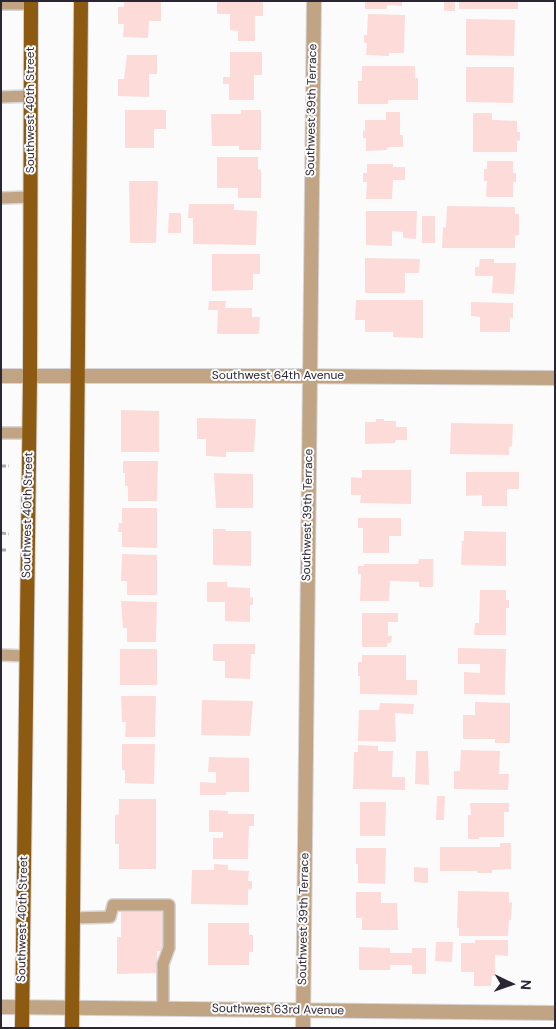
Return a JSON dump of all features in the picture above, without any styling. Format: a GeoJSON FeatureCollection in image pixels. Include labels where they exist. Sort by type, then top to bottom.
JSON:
{"type":"FeatureCollection","features":[{"type":"Feature","properties":{"kind":"main road"},"geometry":{"type":"LineString","coordinates":[[72,1028],[79,376],[80,1]]}},
{"type":"Feature","properties":{"kind":"main road","name":"Southwest 40th Street"},"geometry":{"type":"LineString","coordinates":[[22,1028],[30,376],[31,3]]}},
{"type":"Feature","properties":{"kind":"street","name":"Southwest 39th Terrace"},"geometry":{"type":"LineString","coordinates":[[303,1028],[314,1]]}},
{"type":"Feature","properties":{"kind":"street","name":"Southwest 64th Avenue"},"geometry":{"type":"LineString","coordinates":[[1,376],[555,378]]}},
{"type":"Feature","properties":{"kind":"street","name":"Southwest 63rd Avenue"},"geometry":{"type":"LineString","coordinates":[[1,1007],[555,1013]]}},
{"type":"Feature","properties":{"kind":"lane"},"geometry":{"type":"LineString","coordinates":[[1,4],[31,3]]}},
{"type":"Feature","properties":{"kind":"lane"},"geometry":{"type":"LineString","coordinates":[[1,96],[31,96]]}},
{"type":"Feature","properties":{"kind":"lane"},"geometry":{"type":"LineString","coordinates":[[1,198],[30,198]]}},
{"type":"Feature","properties":{"kind":"lane"},"geometry":{"type":"LineString","coordinates":[[1,433],[29,433]]}},
{"type":"Feature","properties":{"kind":"lane"},"geometry":{"type":"LineString","coordinates":[[1,655],[26,656]]}},
{"type":"Feature","properties":{"kind":"lane"},"geometry":{"type":"LineString","coordinates":[[73,918],[110,917],[113,905],[169,906],[169,948],[163,964],[163,1009]]}},
{"type":"Feature","properties":{"kind":"path"},"geometry":{"type":"LineString","coordinates":[[1,466],[10,466]]}},
{"type":"Feature","properties":{"kind":"path"},"geometry":{"type":"LineString","coordinates":[[1,533],[9,534]]}},
{"type":"Feature","properties":{"kind":"path"},"geometry":{"type":"LineString","coordinates":[[1,550],[8,550]]}},
{"type":"Feature","properties":{"kind":"building"},"geometry":{"type":"Polygon","coordinates":[[[124,1],[161,1],[161,21],[149,21],[148,38],[123,37],[124,24],[118,24],[118,7],[124,7],[124,1]]]}},
{"type":"Feature","properties":{"kind":"building"},"geometry":{"type":"Polygon","coordinates":[[[217,1],[263,1],[263,16],[255,16],[255,41],[238,41],[238,31],[230,30],[230,14],[217,14],[217,1]]]}},
{"type":"Feature","properties":{"kind":"building"},"geometry":{"type":"Polygon","coordinates":[[[365,1],[402,1],[402,6],[387,5],[387,9],[365,9],[365,1]]]}},
{"type":"Feature","properties":{"kind":"building"},"geometry":{"type":"Polygon","coordinates":[[[444,1],[455,1],[455,11],[444,11],[444,1]]]}},
{"type":"Feature","properties":{"kind":"building"},"geometry":{"type":"Polygon","coordinates":[[[459,1],[518,1],[518,9],[459,9],[459,1]]]}},
{"type":"Feature","properties":{"kind":"building"},"geometry":{"type":"Polygon","coordinates":[[[368,14],[405,15],[404,53],[389,53],[389,56],[366,55],[367,43],[364,43],[364,35],[367,35],[368,14]]]}},
{"type":"Feature","properties":{"kind":"building"},"geometry":{"type":"Polygon","coordinates":[[[466,19],[515,20],[514,56],[466,55],[466,19]]]}},
{"type":"Feature","properties":{"kind":"building"},"geometry":{"type":"Polygon","coordinates":[[[230,52],[262,52],[262,75],[254,75],[254,100],[229,100],[229,84],[223,84],[223,77],[230,77],[230,52]]]}},
{"type":"Feature","properties":{"kind":"building"},"geometry":{"type":"Polygon","coordinates":[[[127,55],[157,55],[157,74],[149,74],[149,97],[118,96],[118,79],[124,79],[127,55]]]}},
{"type":"Feature","properties":{"kind":"building"},"geometry":{"type":"Polygon","coordinates":[[[362,66],[415,66],[415,78],[418,78],[418,100],[388,100],[388,104],[358,104],[358,81],[362,81],[362,66]]]}},
{"type":"Feature","properties":{"kind":"building"},"geometry":{"type":"Polygon","coordinates":[[[466,67],[514,67],[513,103],[466,102],[466,67]]]}},
{"type":"Feature","properties":{"kind":"building"},"geometry":{"type":"Polygon","coordinates":[[[125,110],[166,110],[166,129],[154,129],[154,148],[125,148],[125,110]]]}},
{"type":"Feature","properties":{"kind":"building"},"geometry":{"type":"Polygon","coordinates":[[[241,110],[261,110],[261,150],[239,150],[239,146],[212,146],[211,114],[241,114],[241,110]]]}},
{"type":"Feature","properties":{"kind":"building"},"geometry":{"type":"Polygon","coordinates":[[[386,112],[400,112],[400,135],[403,135],[403,147],[388,147],[387,150],[366,151],[366,138],[363,138],[365,120],[386,120],[386,112]]]}},
{"type":"Feature","properties":{"kind":"building"},"geometry":{"type":"Polygon","coordinates":[[[473,113],[492,113],[492,120],[517,121],[517,132],[520,132],[520,141],[517,140],[517,152],[473,152],[473,113]]]}},
{"type":"Feature","properties":{"kind":"building"},"geometry":{"type":"Polygon","coordinates":[[[217,157],[258,157],[258,169],[261,170],[261,198],[238,198],[238,188],[217,188],[217,157]]]}},
{"type":"Feature","properties":{"kind":"building"},"geometry":{"type":"Polygon","coordinates":[[[487,161],[513,161],[513,173],[516,173],[516,182],[513,182],[513,197],[486,197],[487,181],[484,181],[484,169],[487,169],[487,161]]]}},
{"type":"Feature","properties":{"kind":"building"},"geometry":{"type":"Polygon","coordinates":[[[367,164],[393,164],[393,167],[405,167],[405,180],[393,180],[392,199],[366,199],[367,182],[363,182],[363,173],[367,173],[367,164]]]}},
{"type":"Feature","properties":{"kind":"building"},"geometry":{"type":"Polygon","coordinates":[[[129,181],[158,181],[156,243],[130,243],[129,181]]]}},
{"type":"Feature","properties":{"kind":"building"},"geometry":{"type":"Polygon","coordinates":[[[189,204],[234,204],[234,210],[257,211],[256,245],[193,244],[193,218],[188,218],[189,204]]]}},
{"type":"Feature","properties":{"kind":"building"},"geometry":{"type":"Polygon","coordinates":[[[447,206],[515,207],[515,214],[519,214],[519,235],[515,236],[515,248],[442,248],[443,227],[446,228],[447,206]]]}},
{"type":"Feature","properties":{"kind":"building"},"geometry":{"type":"Polygon","coordinates":[[[366,211],[417,211],[416,239],[403,238],[403,232],[392,231],[392,246],[366,245],[366,211]]]}},
{"type":"Feature","properties":{"kind":"building"},"geometry":{"type":"Polygon","coordinates":[[[169,213],[181,213],[181,233],[168,233],[169,213]]]}},
{"type":"Feature","properties":{"kind":"building"},"geometry":{"type":"Polygon","coordinates":[[[422,216],[435,216],[435,243],[422,243],[422,216]]]}},
{"type":"Feature","properties":{"kind":"building"},"geometry":{"type":"Polygon","coordinates":[[[212,254],[260,254],[260,274],[253,274],[253,290],[212,291],[212,254]]]}},
{"type":"Feature","properties":{"kind":"building"},"geometry":{"type":"Polygon","coordinates":[[[365,258],[420,259],[419,273],[405,273],[405,293],[365,293],[365,258]]]}},
{"type":"Feature","properties":{"kind":"building"},"geometry":{"type":"Polygon","coordinates":[[[480,259],[494,259],[494,263],[516,263],[514,294],[492,293],[493,276],[475,276],[475,267],[479,267],[480,259]]]}},
{"type":"Feature","properties":{"kind":"building"},"geometry":{"type":"Polygon","coordinates":[[[356,300],[423,300],[423,338],[393,337],[393,332],[365,332],[365,320],[355,320],[356,300]]]}},
{"type":"Feature","properties":{"kind":"building"},"geometry":{"type":"Polygon","coordinates":[[[209,301],[226,301],[225,308],[252,308],[252,317],[260,317],[259,334],[217,334],[218,310],[208,310],[209,301]]]}},
{"type":"Feature","properties":{"kind":"building"},"geometry":{"type":"Polygon","coordinates":[[[471,302],[513,303],[513,318],[510,318],[510,332],[480,332],[480,317],[471,316],[471,302]]]}},
{"type":"Feature","properties":{"kind":"building"},"geometry":{"type":"Polygon","coordinates":[[[121,410],[159,411],[159,452],[121,452],[121,410]]]}},
{"type":"Feature","properties":{"kind":"building"},"geometry":{"type":"Polygon","coordinates":[[[197,418],[256,419],[254,452],[226,452],[226,457],[206,456],[206,439],[197,439],[197,418]]]}},
{"type":"Feature","properties":{"kind":"building"},"geometry":{"type":"Polygon","coordinates":[[[376,419],[396,421],[396,427],[407,427],[407,440],[396,440],[395,443],[365,444],[365,422],[376,422],[376,419]]]}},
{"type":"Feature","properties":{"kind":"building"},"geometry":{"type":"Polygon","coordinates":[[[451,423],[513,424],[512,446],[509,447],[509,455],[450,454],[451,423]]]}},
{"type":"Feature","properties":{"kind":"building"},"geometry":{"type":"Polygon","coordinates":[[[123,461],[158,461],[157,501],[128,501],[128,486],[125,486],[123,461]]]}},
{"type":"Feature","properties":{"kind":"building"},"geometry":{"type":"Polygon","coordinates":[[[362,470],[411,470],[411,504],[360,503],[361,495],[351,495],[351,477],[362,478],[362,470]]]}},
{"type":"Feature","properties":{"kind":"building"},"geometry":{"type":"Polygon","coordinates":[[[466,472],[519,472],[519,489],[507,489],[507,506],[482,506],[482,495],[466,496],[466,472]]]}},
{"type":"Feature","properties":{"kind":"building"},"geometry":{"type":"Polygon","coordinates":[[[214,473],[253,474],[253,508],[216,508],[214,473]]]}},
{"type":"Feature","properties":{"kind":"building"},"geometry":{"type":"Polygon","coordinates":[[[122,508],[157,508],[157,548],[122,547],[122,532],[118,532],[119,523],[122,523],[122,508]]]}},
{"type":"Feature","properties":{"kind":"building"},"geometry":{"type":"Polygon","coordinates":[[[358,518],[401,518],[401,536],[389,536],[389,553],[363,553],[363,528],[358,528],[358,518]]]}},
{"type":"Feature","properties":{"kind":"building"},"geometry":{"type":"Polygon","coordinates":[[[213,529],[251,531],[251,566],[213,565],[213,529]]]}},
{"type":"Feature","properties":{"kind":"building"},"geometry":{"type":"Polygon","coordinates":[[[464,531],[506,532],[506,566],[461,565],[464,531]]]}},
{"type":"Feature","properties":{"kind":"building"},"geometry":{"type":"Polygon","coordinates":[[[122,554],[157,555],[157,595],[127,595],[127,581],[121,581],[122,554]]]}},
{"type":"Feature","properties":{"kind":"building"},"geometry":{"type":"Polygon","coordinates":[[[419,559],[433,559],[433,587],[419,587],[419,582],[390,581],[389,601],[360,601],[361,574],[358,574],[358,566],[364,566],[364,564],[418,564],[419,559]]]}},
{"type":"Feature","properties":{"kind":"building"},"geometry":{"type":"Polygon","coordinates":[[[207,582],[227,582],[227,587],[250,588],[250,598],[253,597],[253,605],[250,605],[250,622],[225,621],[225,602],[207,602],[207,582]]]}},
{"type":"Feature","properties":{"kind":"building"},"geometry":{"type":"Polygon","coordinates":[[[480,590],[506,590],[506,600],[509,600],[509,608],[506,608],[506,635],[474,635],[475,623],[479,623],[480,590]]]}},
{"type":"Feature","properties":{"kind":"building"},"geometry":{"type":"Polygon","coordinates":[[[121,601],[157,602],[156,642],[127,642],[127,628],[123,628],[121,601]]]}},
{"type":"Feature","properties":{"kind":"building"},"geometry":{"type":"Polygon","coordinates":[[[362,613],[398,613],[398,622],[388,622],[388,636],[392,636],[391,643],[387,643],[387,647],[362,647],[362,613]]]}},
{"type":"Feature","properties":{"kind":"building"},"geometry":{"type":"Polygon","coordinates":[[[213,644],[255,644],[255,654],[251,654],[250,679],[225,678],[225,661],[213,661],[213,644]]]}},
{"type":"Feature","properties":{"kind":"building"},"geometry":{"type":"Polygon","coordinates":[[[458,648],[506,649],[505,695],[464,694],[464,672],[480,673],[480,664],[458,664],[458,648]]]}},
{"type":"Feature","properties":{"kind":"building"},"geometry":{"type":"Polygon","coordinates":[[[120,649],[157,649],[157,685],[120,685],[120,649]]]}},
{"type":"Feature","properties":{"kind":"building"},"geometry":{"type":"Polygon","coordinates":[[[362,655],[406,655],[406,680],[417,680],[417,695],[360,694],[358,662],[362,662],[362,655]]]}},
{"type":"Feature","properties":{"kind":"building"},"geometry":{"type":"Polygon","coordinates":[[[121,696],[156,696],[155,737],[125,737],[126,722],[122,722],[121,696]]]}},
{"type":"Feature","properties":{"kind":"building"},"geometry":{"type":"Polygon","coordinates":[[[202,700],[253,701],[250,736],[201,735],[202,700]]]}},
{"type":"Feature","properties":{"kind":"building"},"geometry":{"type":"Polygon","coordinates":[[[475,702],[510,703],[510,743],[495,743],[495,739],[463,739],[463,715],[475,715],[475,702]]]}},
{"type":"Feature","properties":{"kind":"building"},"geometry":{"type":"Polygon","coordinates":[[[380,703],[414,704],[413,714],[395,713],[396,742],[358,741],[359,710],[379,710],[380,703]]]}},
{"type":"Feature","properties":{"kind":"building"},"geometry":{"type":"Polygon","coordinates":[[[122,744],[155,744],[154,784],[125,783],[125,770],[122,770],[122,744]]]}},
{"type":"Feature","properties":{"kind":"building"},"geometry":{"type":"Polygon","coordinates":[[[358,745],[378,746],[378,751],[393,751],[392,777],[405,777],[405,790],[353,789],[354,752],[358,752],[358,745]]]}},
{"type":"Feature","properties":{"kind":"building"},"geometry":{"type":"Polygon","coordinates":[[[461,750],[500,751],[499,774],[509,774],[508,790],[454,789],[454,771],[460,771],[461,750]]]}},
{"type":"Feature","properties":{"kind":"building"},"geometry":{"type":"Polygon","coordinates":[[[416,751],[428,751],[429,785],[415,784],[416,751]]]}},
{"type":"Feature","properties":{"kind":"building"},"geometry":{"type":"Polygon","coordinates":[[[209,757],[249,758],[249,792],[226,792],[226,795],[200,795],[200,782],[216,783],[216,772],[208,772],[209,757]]]}},
{"type":"Feature","properties":{"kind":"building"},"geometry":{"type":"Polygon","coordinates":[[[437,796],[445,796],[444,820],[436,820],[437,796]]]}},
{"type":"Feature","properties":{"kind":"building"},"geometry":{"type":"Polygon","coordinates":[[[119,799],[156,799],[156,869],[119,869],[119,844],[115,844],[115,815],[119,814],[119,799]]]}},
{"type":"Feature","properties":{"kind":"building"},"geometry":{"type":"Polygon","coordinates":[[[360,802],[386,802],[385,836],[360,836],[360,802]]]}},
{"type":"Feature","properties":{"kind":"building"},"geometry":{"type":"Polygon","coordinates":[[[470,803],[509,803],[509,812],[504,812],[504,837],[468,839],[468,815],[471,815],[470,803]]]}},
{"type":"Feature","properties":{"kind":"building"},"geometry":{"type":"Polygon","coordinates":[[[209,810],[228,811],[228,814],[254,814],[254,826],[249,826],[248,859],[213,859],[213,838],[223,838],[223,832],[209,832],[209,810]]]}},
{"type":"Feature","properties":{"kind":"building"},"geometry":{"type":"Polygon","coordinates":[[[500,843],[511,843],[511,869],[492,870],[492,873],[440,871],[440,847],[500,847],[500,843]]]}},
{"type":"Feature","properties":{"kind":"building"},"geometry":{"type":"Polygon","coordinates":[[[356,848],[386,848],[385,884],[358,883],[356,848]]]}},
{"type":"Feature","properties":{"kind":"building"},"geometry":{"type":"Polygon","coordinates":[[[214,864],[228,865],[228,870],[249,871],[248,881],[252,881],[252,889],[248,889],[248,905],[191,904],[192,870],[214,870],[214,864]]]}},
{"type":"Feature","properties":{"kind":"building"},"geometry":{"type":"Polygon","coordinates":[[[414,867],[428,868],[428,883],[414,882],[414,867]]]}},
{"type":"Feature","properties":{"kind":"building"},"geometry":{"type":"Polygon","coordinates":[[[458,891],[509,892],[509,903],[512,902],[508,936],[459,936],[459,928],[457,928],[458,891]]]}},
{"type":"Feature","properties":{"kind":"building"},"geometry":{"type":"Polygon","coordinates":[[[356,892],[381,892],[381,903],[397,903],[398,930],[362,930],[362,918],[356,918],[356,892]]]}},
{"type":"Feature","properties":{"kind":"building"},"geometry":{"type":"Polygon","coordinates":[[[121,908],[163,908],[163,951],[157,951],[157,973],[117,974],[117,937],[121,937],[121,908]]]}},
{"type":"Feature","properties":{"kind":"building"},"geometry":{"type":"Polygon","coordinates":[[[208,923],[249,923],[249,935],[253,935],[253,952],[249,952],[249,965],[208,965],[208,923]]]}},
{"type":"Feature","properties":{"kind":"building"},"geometry":{"type":"Polygon","coordinates":[[[475,940],[508,940],[508,956],[495,955],[495,976],[492,976],[491,986],[474,986],[474,972],[461,972],[461,943],[475,943],[475,940]]]}},
{"type":"Feature","properties":{"kind":"building"},"geometry":{"type":"Polygon","coordinates":[[[436,942],[453,942],[452,962],[435,961],[436,942]]]}},
{"type":"Feature","properties":{"kind":"building"},"geometry":{"type":"Polygon","coordinates":[[[359,947],[390,948],[390,953],[412,953],[412,948],[426,948],[426,974],[412,974],[412,965],[390,965],[390,970],[359,970],[359,947]]]}}]}
